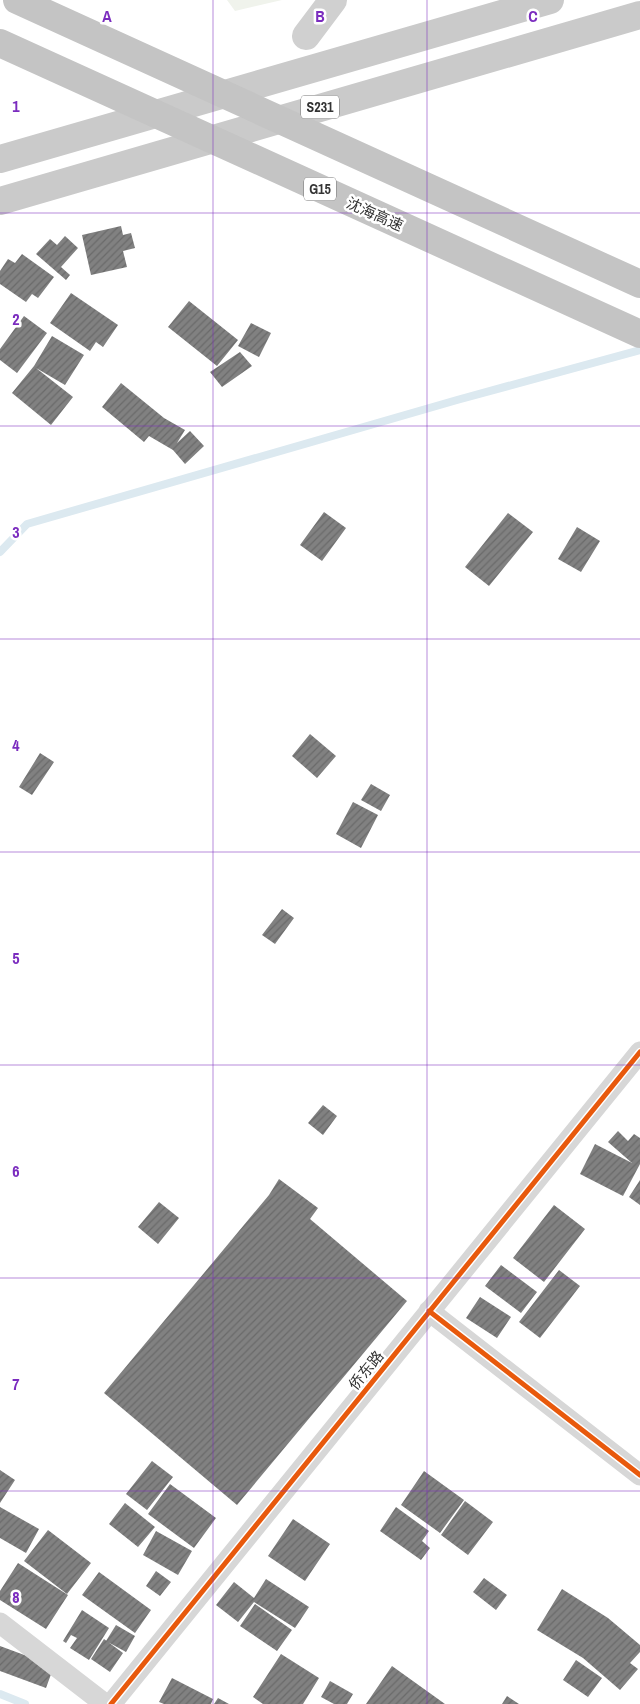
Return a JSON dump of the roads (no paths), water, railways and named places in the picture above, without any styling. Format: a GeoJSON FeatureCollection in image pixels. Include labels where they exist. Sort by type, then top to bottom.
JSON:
{"type":"FeatureCollection","features":[{"type":"Feature","properties":{"kind":"highway"},"geometry":{"type":"LineString","coordinates":[[17,0],[640,284]]}},
{"type":"Feature","properties":{"kind":"highway","name":"沈海高速"},"geometry":{"type":"LineString","coordinates":[[0,43],[640,334]]}},
{"type":"Feature","properties":{"kind":"main road"},"geometry":{"type":"LineString","coordinates":[[0,159],[550,0]]}},
{"type":"Feature","properties":{"kind":"main road","name":"S231"},"geometry":{"type":"LineString","coordinates":[[0,201],[640,15]]}},
{"type":"Feature","properties":{"kind":"street"},"geometry":{"type":"LineString","coordinates":[[306,36],[333,0]]}},
{"type":"Feature","properties":{"kind":"street","name":"侨东路"},"geometry":{"type":"LineString","coordinates":[[110,1704],[640,1052]]}},
{"type":"Feature","properties":{"kind":"street"},"geometry":{"type":"LineString","coordinates":[[430,1311],[640,1475]]}},
{"type":"Feature","properties":{"kind":"street"},"geometry":{"type":"LineString","coordinates":[[0,1623],[105,1704]]}},
{"type":"Feature","properties":{"kind":"waterway"},"geometry":{"type":"LineString","coordinates":[[0,552],[27,524],[457,400],[640,350]]}},
{"type":"Feature","properties":{"kind":"waterway"},"geometry":{"type":"LineString","coordinates":[[0,1694],[25,1704]]}}]}
